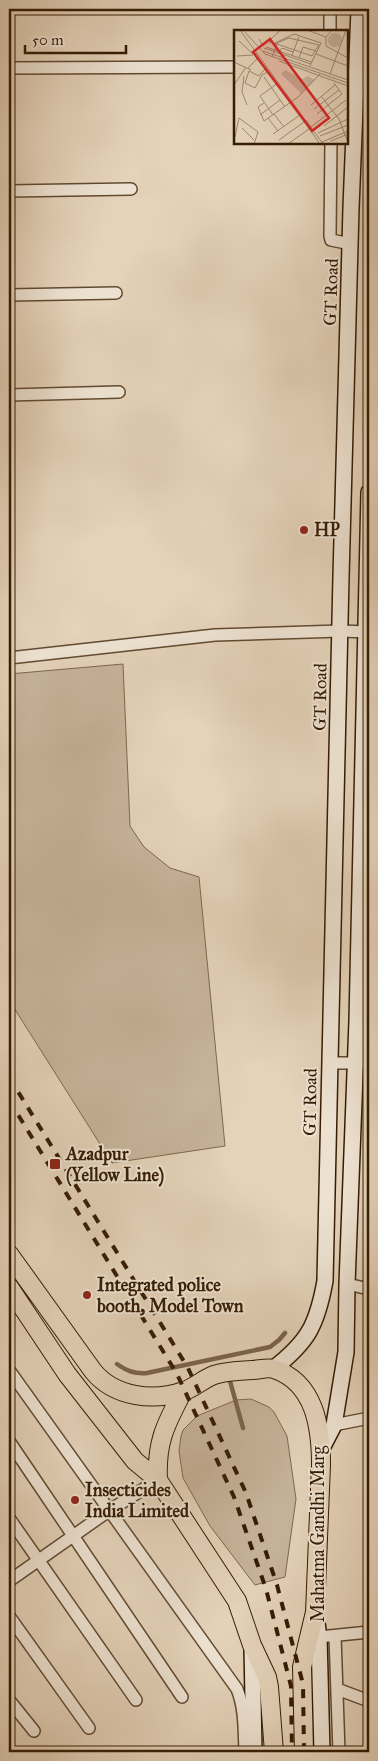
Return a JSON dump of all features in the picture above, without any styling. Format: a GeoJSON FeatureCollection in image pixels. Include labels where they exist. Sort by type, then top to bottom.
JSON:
{"type":"FeatureCollection","features":[{"type":"Feature","properties":{"kind":"main road","name":"GT Road"},"geometry":{"type":"LineString","coordinates":[[273,1369],[288,1357],[305,1339],[317,1318],[324,1281],[351,244],[352,66],[359,9]]}},
{"type":"Feature","properties":{"kind":"main road"},"geometry":{"type":"LineString","coordinates":[[321,1450],[334,1425],[346,1352],[347,1284],[362,1063],[369,492]]}},
{"type":"Feature","properties":{"kind":"main road"},"geometry":{"type":"LineString","coordinates":[[9,1254],[100,1380],[110,1387],[133,1395],[160,1396],[184,1392],[214,1376],[238,1371],[273,1369]]}},
{"type":"Feature","properties":{"kind":"main road"},"geometry":{"type":"LineString","coordinates":[[9,1287],[67,1374],[135,1461],[158,1480],[237,1601],[252,1645],[270,1688],[274,1752]]}},
{"type":"Feature","properties":{"kind":"main road","name":"Mahatma Gandhi Marg"},"geometry":{"type":"LineString","coordinates":[[273,1369],[295,1380],[305,1390],[311,1400],[321,1450],[315,1612],[319,1637],[322,1752]]}},
{"type":"Feature","properties":{"kind":"main road"},"geometry":{"type":"LineString","coordinates":[[158,1480],[159,1443],[168,1420],[184,1392]]}},
{"type":"Feature","properties":{"kind":"main road"},"geometry":{"type":"LineString","coordinates":[[304,1752],[302,1667],[315,1612]]}},
{"type":"Feature","properties":{"kind":"main road"},"geometry":{"type":"LineString","coordinates":[[252,1645],[254,1752]]}},
{"type":"Feature","properties":{"kind":"street"},"geometry":{"type":"LineString","coordinates":[[330,9],[330,30]]}},
{"type":"Feature","properties":{"kind":"street"},"geometry":{"type":"LineString","coordinates":[[9,68],[234,68]]}},
{"type":"Feature","properties":{"kind":"street"},"geometry":{"type":"LineString","coordinates":[[331,144],[330,236],[331,240],[336,242],[351,244]]}},
{"type":"Feature","properties":{"kind":"street"},"geometry":{"type":"LineString","coordinates":[[9,191],[131,189]]}},
{"type":"Feature","properties":{"kind":"street"},"geometry":{"type":"LineString","coordinates":[[9,295],[116,293]]}},
{"type":"Feature","properties":{"kind":"street"},"geometry":{"type":"LineString","coordinates":[[9,394],[119,392]]}},
{"type":"Feature","properties":{"kind":"street"},"geometry":{"type":"LineString","coordinates":[[9,658],[216,634],[368,632]]}},
{"type":"Feature","properties":{"kind":"street"},"geometry":{"type":"LineString","coordinates":[[330,1063],[362,1063]]}},
{"type":"Feature","properties":{"kind":"street"},"geometry":{"type":"LineString","coordinates":[[347,1284],[369,1289]]}},
{"type":"Feature","properties":{"kind":"street"},"geometry":{"type":"LineString","coordinates":[[9,1370],[237,1689],[242,1700],[244,1712],[244,1752]]}},
{"type":"Feature","properties":{"kind":"street"},"geometry":{"type":"LineString","coordinates":[[334,1425],[369,1418]]}},
{"type":"Feature","properties":{"kind":"street"},"geometry":{"type":"LineString","coordinates":[[9,1441],[182,1697]]}},
{"type":"Feature","properties":{"kind":"street"},"geometry":{"type":"LineString","coordinates":[[9,1581],[110,1510],[158,1480]]}},
{"type":"Feature","properties":{"kind":"street"},"geometry":{"type":"LineString","coordinates":[[9,1518],[136,1700]]}},
{"type":"Feature","properties":{"kind":"street"},"geometry":{"type":"LineString","coordinates":[[9,1616],[90,1728]]}},
{"type":"Feature","properties":{"kind":"street"},"geometry":{"type":"LineString","coordinates":[[319,1637],[369,1632]]}},
{"type":"Feature","properties":{"kind":"street"},"geometry":{"type":"LineString","coordinates":[[335,1636],[339,1752]]}},
{"type":"Feature","properties":{"kind":"street"},"geometry":{"type":"LineString","coordinates":[[337,1689],[369,1701]]}},
{"type":"Feature","properties":{"kind":"street"},"geometry":{"type":"LineString","coordinates":[[9,1700],[34,1731]]}},
{"type":"Feature","properties":{"kind":"shaded area"},"geometry":{"type":"Polygon","coordinates":[[[123,664],[130,826],[144,847],[170,868],[199,877],[225,1146],[112,1163],[9,1000],[9,674],[123,664]]]}},
{"type":"Feature","properties":{"kind":"shaded area"},"geometry":{"type":"Polygon","coordinates":[[[251,1399],[269,1407],[274,1412],[287,1436],[296,1499],[285,1577],[255,1585],[210,1526],[183,1478],[179,1451],[183,1430],[197,1416],[236,1400],[251,1399]]]}},
{"type":"Feature","properties":{"kind":"waterway"},"geometry":{"type":"LineString","coordinates":[[117,1364],[131,1372],[147,1373],[270,1347],[285,1333]]}},
{"type":"Feature","properties":{"kind":"waterway"},"geometry":{"type":"LineString","coordinates":[[230,1381],[243,1428]]}},
{"type":"Feature","properties":{"kind":"railway"},"geometry":{"type":"LineString","coordinates":[[9,1077],[188,1368],[246,1493],[277,1585],[303,1684],[304,1752]]}},
{"type":"Feature","properties":{"kind":"railway"},"geometry":{"type":"LineString","coordinates":[[9,1100],[177,1374],[234,1497],[266,1589],[291,1686],[292,1752]]}},
{"type":"Feature","properties":{"kind":"place","name":"HP"},"geometry":{"type":"Point","coordinates":[304,530]}},
{"type":"Feature","properties":{"kind":"place","name":"Azadpur (Yellow Line)"},"geometry":{"type":"Point","coordinates":[55,1164]}},
{"type":"Feature","properties":{"kind":"place","name":"Integrated police booth, Model Town"},"geometry":{"type":"Point","coordinates":[87,1295]}},
{"type":"Feature","properties":{"kind":"place","name":"Insecticides India Limited"},"geometry":{"type":"Point","coordinates":[75,1500]}}]}
